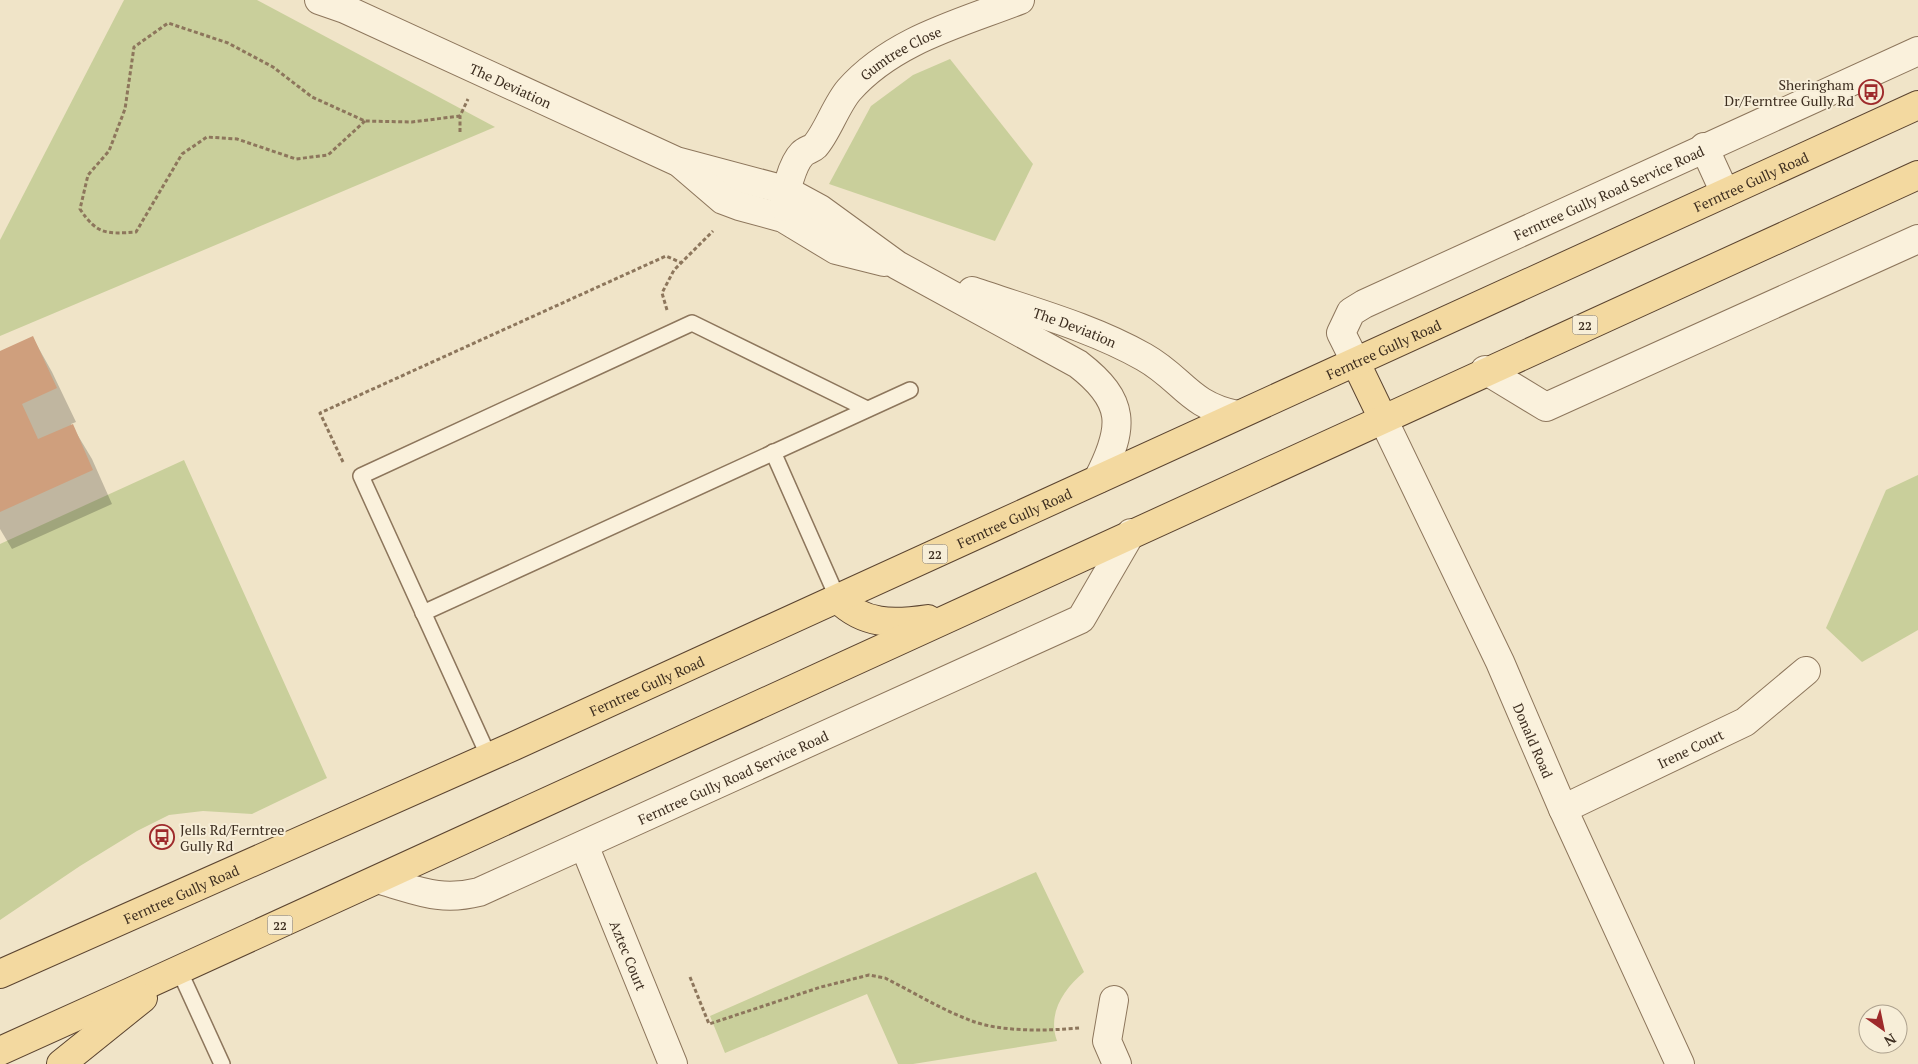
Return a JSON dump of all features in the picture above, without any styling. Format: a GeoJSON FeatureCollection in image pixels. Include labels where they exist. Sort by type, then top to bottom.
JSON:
{"type":"FeatureCollection","features":[{"type":"Feature","properties":{"kind":"main road","name":"Ferntree Gully Road"},"geometry":{"type":"LineString","coordinates":[[0,974],[490,757],[1918,105]]}},
{"type":"Feature","properties":{"kind":"main road","name":"22"},"geometry":{"type":"LineString","coordinates":[[0,1051],[380,880],[1130,533],[1383,419],[1484,370],[1918,175]]}},
{"type":"Feature","properties":{"kind":"main road"},"geometry":{"type":"LineString","coordinates":[[1356,363],[1383,419]]}},
{"type":"Feature","properties":{"kind":"main road"},"geometry":{"type":"LineString","coordinates":[[838,599],[861,616],[878,622],[901,623],[951,616]]}},
{"type":"Feature","properties":{"kind":"main road"},"geometry":{"type":"LineString","coordinates":[[61,1064],[179,970]]}},
{"type":"Feature","properties":{"kind":"street","name":"The Deviation"},"geometry":{"type":"LineString","coordinates":[[319,0],[340,4],[676,160],[794,194],[897,265],[1078,364],[1097,378],[1111,396],[1117,417],[1116,437],[1110,455],[1098,479]]}},
{"type":"Feature","properties":{"kind":"street","name":"Gumtree Close"},"geometry":{"type":"LineString","coordinates":[[782,218],[794,194],[801,154],[815,146],[849,90],[873,67],[897,50],[934,33],[1020,0]]}},
{"type":"Feature","properties":{"kind":"street","name":"Ferntree Gully Road Service Road"},"geometry":{"type":"LineString","coordinates":[[1356,363],[1341,333],[1351,312],[1364,304],[1704,147],[1918,51]]}},
{"type":"Feature","properties":{"kind":"street"},"geometry":{"type":"LineString","coordinates":[[1704,147],[1724,193]]}},
{"type":"Feature","properties":{"kind":"street","name":"The Deviation"},"geometry":{"type":"LineString","coordinates":[[676,160],[723,200],[782,218],[836,250],[897,265],[1066,323],[1113,342],[1164,369],[1190,396],[1206,406],[1237,415]]}},
{"type":"Feature","properties":{"kind":"street"},"geometry":{"type":"LineString","coordinates":[[1484,370],[1546,407],[1918,239]]}},
{"type":"Feature","properties":{"kind":"street","name":"Donald Road"},"geometry":{"type":"LineString","coordinates":[[1383,419],[1500,662],[1563,809],[1680,1064]]}},
{"type":"Feature","properties":{"kind":"street"},"geometry":{"type":"LineString","coordinates":[[1081,619],[1130,533]]}},
{"type":"Feature","properties":{"kind":"street","name":"Ferntree Gully Road Service Road"},"geometry":{"type":"LineString","coordinates":[[380,880],[438,896],[457,897],[479,892],[1112,605]]}},
{"type":"Feature","properties":{"kind":"street","name":"Irene Court"},"geometry":{"type":"LineString","coordinates":[[1563,809],[1745,722],[1806,671]]}},
{"type":"Feature","properties":{"kind":"street","name":"Aztec Court"},"geometry":{"type":"LineString","coordinates":[[584,845],[673,1064]]}},
{"type":"Feature","properties":{"kind":"street"},"geometry":{"type":"LineString","coordinates":[[1112,1013],[1107,1041],[1117,1064]]}},
{"type":"Feature","properties":{"kind":"lane"},"geometry":{"type":"LineString","coordinates":[[490,757],[360,476],[692,323],[867,409]]}},
{"type":"Feature","properties":{"kind":"lane"},"geometry":{"type":"LineString","coordinates":[[423,613],[910,390]]}},
{"type":"Feature","properties":{"kind":"lane"},"geometry":{"type":"LineString","coordinates":[[773,452],[838,599]]}},
{"type":"Feature","properties":{"kind":"lane"},"geometry":{"type":"LineString","coordinates":[[179,970],[222,1064]]}},
{"type":"Feature","properties":{"kind":"path"},"geometry":{"type":"LineString","coordinates":[[365,121],[328,155],[296,159],[237,139],[207,137],[182,154],[136,232],[109,234],[90,226],[80,209],[88,175],[109,151],[125,109],[134,47],[168,23],[228,43],[273,67],[312,97],[365,121],[412,122],[460,116]]}},
{"type":"Feature","properties":{"kind":"path"},"geometry":{"type":"LineString","coordinates":[[675,332],[662,293],[674,270],[713,232]]}},
{"type":"Feature","properties":{"kind":"path"},"geometry":{"type":"LineString","coordinates":[[360,476],[346,470],[320,412],[666,256],[682,262]]}},
{"type":"Feature","properties":{"kind":"path"},"geometry":{"type":"LineString","coordinates":[[690,977],[709,1024],[798,994],[869,975],[885,978],[972,1021],[996,1027],[1060,1030],[1112,1013]]}},
{"type":"Feature","properties":{"kind":"green space"},"geometry":{"type":"Polygon","coordinates":[[[124,0],[257,0],[495,127],[0,336],[0,240],[124,0]]]}},
{"type":"Feature","properties":{"kind":"green space"},"geometry":{"type":"Polygon","coordinates":[[[950,59],[1033,164],[995,241],[829,184],[871,106],[913,75],[950,59]]]}},
{"type":"Feature","properties":{"kind":"green space"},"geometry":{"type":"Polygon","coordinates":[[[184,460],[327,778],[252,814],[203,811],[169,815],[137,831],[80,866],[0,920],[0,544],[184,460]]]}},
{"type":"Feature","properties":{"kind":"green space"},"geometry":{"type":"Polygon","coordinates":[[[1918,475],[1918,630],[1862,662],[1826,628],[1886,490],[1918,475]]]}},
{"type":"Feature","properties":{"kind":"green space"},"geometry":{"type":"Polygon","coordinates":[[[1036,872],[1084,972],[1070,986],[1059,1002],[1054,1021],[1057,1041],[913,1064],[898,1064],[867,994],[725,1053],[710,1016],[1036,872]]]}},
{"type":"Feature","properties":{"kind":"building"},"geometry":{"type":"Polygon","coordinates":[[[33,336],[57,388],[22,404],[38,439],[73,424],[93,470],[0,512],[0,351],[33,336]]]}},
{"type":"Feature","properties":{"kind":"place","name":"Sheringham Dr/Ferntree Gully Rd"},"geometry":{"type":"Point","coordinates":[1871,92]}},
{"type":"Feature","properties":{"kind":"place","name":"Jells Rd/Ferntree Gully Rd"},"geometry":{"type":"Point","coordinates":[162,837]}}]}
